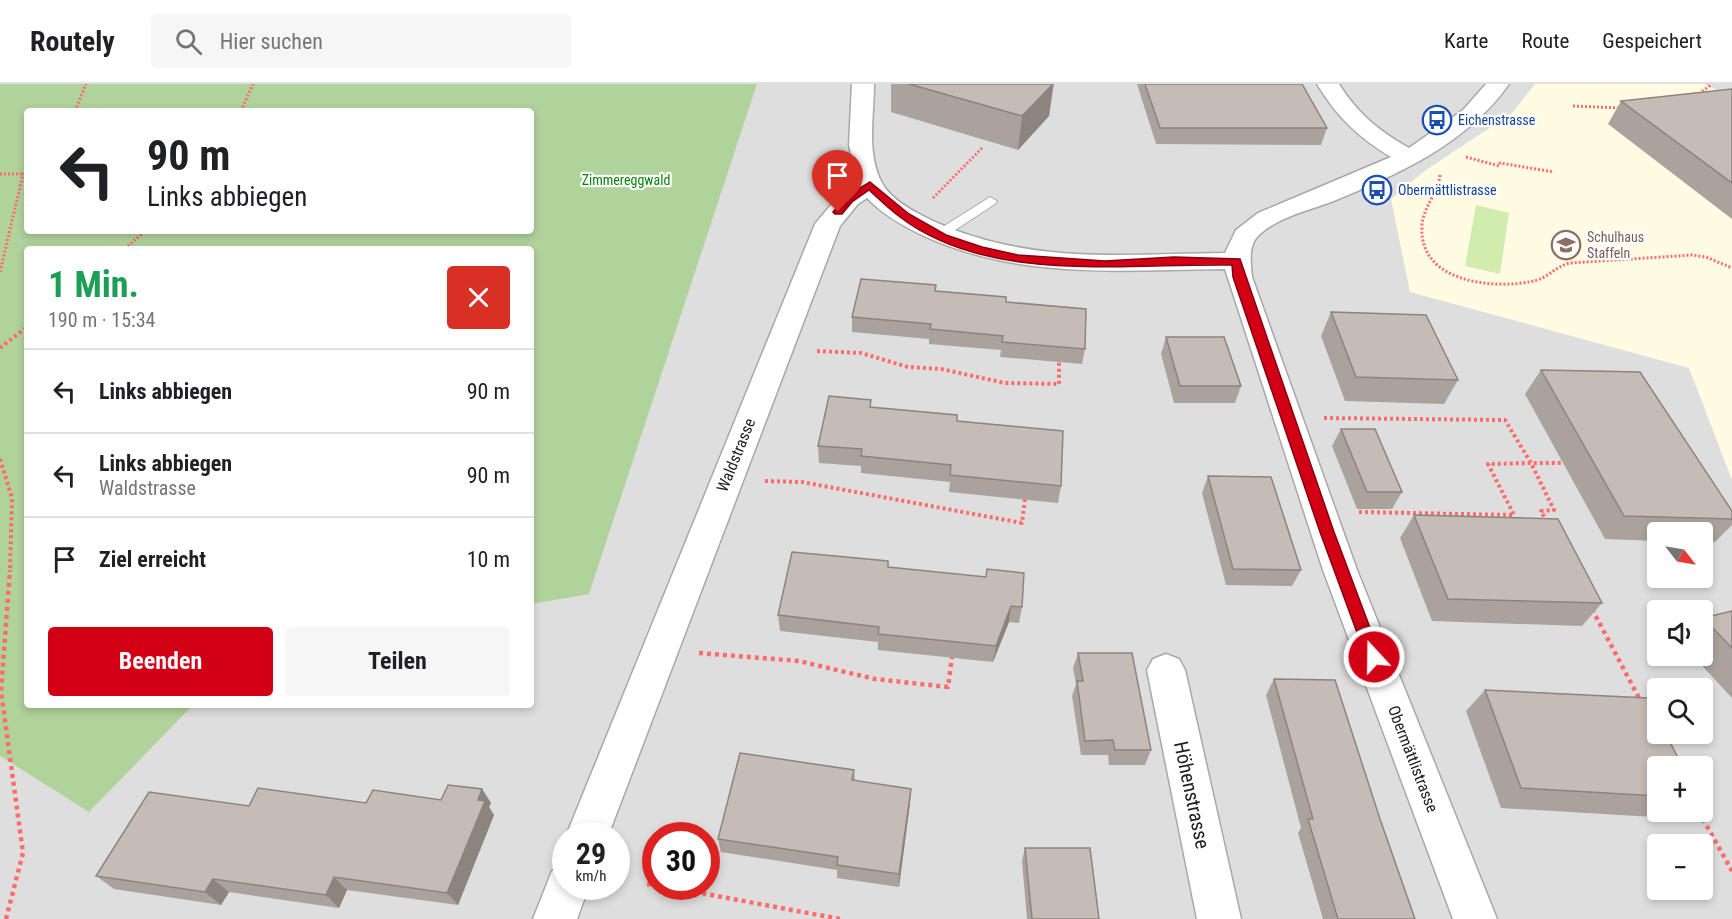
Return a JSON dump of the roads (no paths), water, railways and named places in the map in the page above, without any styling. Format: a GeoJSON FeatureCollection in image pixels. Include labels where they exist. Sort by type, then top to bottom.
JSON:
{"type":"FeatureCollection","features":[{"type":"Feature","properties":{"kind":"street"},"geometry":{"type":"LineString","coordinates":[[863,84],[858,154],[870,185],[905,216],[938,235],[979,250],[1050,262],[1105,264],[1174,260],[1237,261],[1239,244],[1260,222],[1365,180],[1408,157],[1439,139],[1472,114],[1498,84]]}},
{"type":"Feature","properties":{"kind":"street"},"geometry":{"type":"LineString","coordinates":[[1328,84],[1340,105],[1358,127],[1408,157]]}},
{"type":"Feature","properties":{"kind":"street","name":"Waldstrasse"},"geometry":{"type":"LineString","coordinates":[[593,822],[828,224],[849,199],[870,185]]}},
{"type":"Feature","properties":{"kind":"street","name":"Obermättlistrasse"},"geometry":{"type":"LineString","coordinates":[[1237,261],[1239,277],[1340,570],[1475,919]]}},
{"type":"Feature","properties":{"kind":"street","name":"Höhenstrasse"},"geometry":{"type":"LineString","coordinates":[[1166,670],[1219,919]]}},
{"type":"Feature","properties":{"kind":"street"},"geometry":{"type":"LineString","coordinates":[[555,919],[562,900]]}},
{"type":"Feature","properties":{"kind":"lane"},"geometry":{"type":"LineString","coordinates":[[938,235],[990,201]]}},
{"type":"Feature","properties":{"kind":"place","name":"Eichenstrasse"},"geometry":{"type":"Point","coordinates":[1437,120]}},
{"type":"Feature","properties":{"kind":"place","name":"Obermättlistrasse"},"geometry":{"type":"Point","coordinates":[1377,190]}},
{"type":"Feature","properties":{"kind":"place","name":"Schulhaus Staffeln"},"geometry":{"type":"Point","coordinates":[1566,245]}},
{"type":"Feature","properties":{"kind":"park label","name":"Zimmereggwald"},"geometry":{"type":"Point","coordinates":[626,180]}}]}
